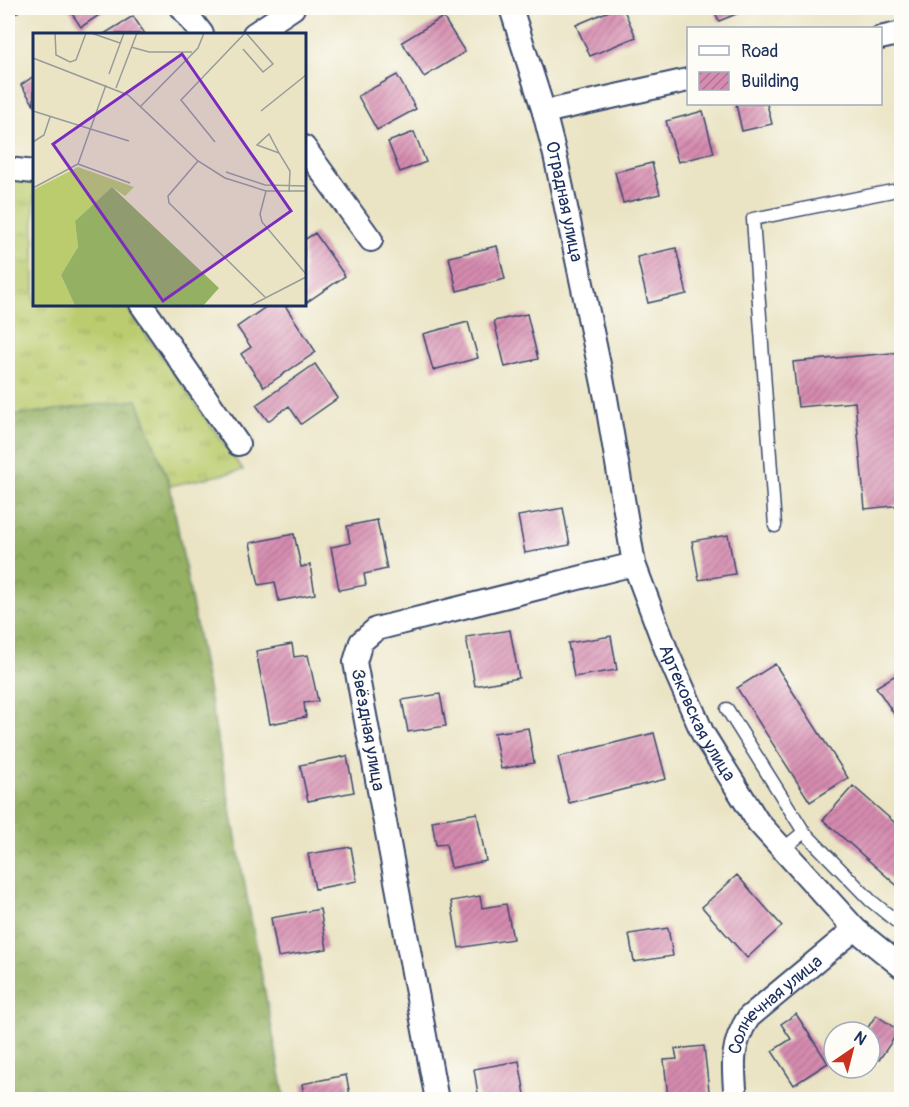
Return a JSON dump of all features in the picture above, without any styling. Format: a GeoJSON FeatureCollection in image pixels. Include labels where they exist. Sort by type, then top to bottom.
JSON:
{"type":"FeatureCollection","features":[{"type":"Feature","properties":{"kind":"street"},"geometry":{"type":"LineString","coordinates":[[182,8],[201,33]]}},
{"type":"Feature","properties":{"kind":"street"},"geometry":{"type":"LineString","coordinates":[[255,33],[292,8]]}},
{"type":"Feature","properties":{"kind":"street","name":"Отрадная улица"},"geometry":{"type":"LineString","coordinates":[[511,8],[544,112],[606,398]]}},
{"type":"Feature","properties":{"kind":"street"},"geometry":{"type":"LineString","coordinates":[[882,38],[902,33]]}},
{"type":"Feature","properties":{"kind":"street"},"geometry":{"type":"LineString","coordinates":[[544,112],[687,80]]}},
{"type":"Feature","properties":{"kind":"street"},"geometry":{"type":"LineString","coordinates":[[306,150],[371,240]]}},
{"type":"Feature","properties":{"kind":"street"},"geometry":{"type":"LineString","coordinates":[[8,169],[33,172]]}},
{"type":"Feature","properties":{"kind":"street"},"geometry":{"type":"LineString","coordinates":[[142,306],[238,444]]}},
{"type":"Feature","properties":{"kind":"street","name":"Артековская улица"},"geometry":{"type":"LineString","coordinates":[[606,398],[634,564],[667,652],[703,734],[758,822],[855,929],[902,967]]}},
{"type":"Feature","properties":{"kind":"street","name":"Звёздная улица"},"geometry":{"type":"LineString","coordinates":[[437,1100],[355,662],[361,642],[376,628],[634,564]]}},
{"type":"Feature","properties":{"kind":"street","name":"Солнечная улица"},"geometry":{"type":"LineString","coordinates":[[736,1100],[733,1061],[738,1033],[749,1017],[855,929]]}},
{"type":"Feature","properties":{"kind":"lane"},"geometry":{"type":"LineString","coordinates":[[775,526],[753,219],[902,189]]}},
{"type":"Feature","properties":{"kind":"lane"},"geometry":{"type":"LineString","coordinates":[[727,709],[804,832],[870,900],[902,926]]}},
{"type":"Feature","properties":{"kind":"lane"},"geometry":{"type":"LineString","coordinates":[[783,849],[804,832]]}},
{"type":"Feature","properties":{"kind":"green space"},"geometry":{"type":"Polygon","coordinates":[[[8,177],[23,179],[33,184],[33,306],[126,306],[243,470],[170,486],[137,400],[8,416],[8,177]]]}},
{"type":"Feature","properties":{"kind":"green space"},"geometry":{"type":"Polygon","coordinates":[[[137,400],[170,486],[285,1099],[8,1099],[8,416],[137,400]]]}},
{"type":"Feature","properties":{"kind":"building"},"geometry":{"type":"Polygon","coordinates":[[[8,8],[23,8],[8,19],[8,8]]]}},
{"type":"Feature","properties":{"kind":"building"},"geometry":{"type":"Polygon","coordinates":[[[68,8],[110,8],[81,27],[68,8]]]}},
{"type":"Feature","properties":{"kind":"building"},"geometry":{"type":"Polygon","coordinates":[[[616,8],[623,8],[636,37],[590,56],[576,25],[616,8]]]}},
{"type":"Feature","properties":{"kind":"building"},"geometry":{"type":"Polygon","coordinates":[[[713,8],[751,8],[719,21],[713,8]]]}},
{"type":"Feature","properties":{"kind":"building"},"geometry":{"type":"Polygon","coordinates":[[[133,16],[144,33],[106,33],[133,16]]]}},
{"type":"Feature","properties":{"kind":"building"},"geometry":{"type":"Polygon","coordinates":[[[443,17],[465,52],[424,77],[402,42],[443,17]]]}},
{"type":"Feature","properties":{"kind":"building"},"geometry":{"type":"Polygon","coordinates":[[[397,75],[416,109],[377,130],[358,96],[397,75]]]}},
{"type":"Feature","properties":{"kind":"building"},"geometry":{"type":"Polygon","coordinates":[[[33,77],[33,103],[21,85],[33,77]]]}},
{"type":"Feature","properties":{"kind":"building"},"geometry":{"type":"Polygon","coordinates":[[[736,105],[767,105],[772,124],[742,131],[736,105]]]}},
{"type":"Feature","properties":{"kind":"building"},"geometry":{"type":"Polygon","coordinates":[[[703,111],[714,153],[678,162],[666,121],[703,111]]]}},
{"type":"Feature","properties":{"kind":"building"},"geometry":{"type":"Polygon","coordinates":[[[414,132],[426,162],[400,172],[388,142],[414,132]]]}},
{"type":"Feature","properties":{"kind":"building"},"geometry":{"type":"Polygon","coordinates":[[[652,163],[660,194],[623,203],[615,172],[652,163]]]}},
{"type":"Feature","properties":{"kind":"building"},"geometry":{"type":"Polygon","coordinates":[[[315,233],[345,276],[306,303],[306,239],[315,233]]]}},
{"type":"Feature","properties":{"kind":"building"},"geometry":{"type":"Polygon","coordinates":[[[497,246],[505,279],[457,291],[449,257],[497,246]]]}},
{"type":"Feature","properties":{"kind":"building"},"geometry":{"type":"Polygon","coordinates":[[[676,248],[687,294],[648,303],[637,257],[676,248]]]}},
{"type":"Feature","properties":{"kind":"building"},"geometry":{"type":"Polygon","coordinates":[[[267,306],[285,306],[316,352],[264,387],[241,354],[251,347],[237,327],[267,306]]]}},
{"type":"Feature","properties":{"kind":"building"},"geometry":{"type":"Polygon","coordinates":[[[527,314],[538,359],[505,367],[494,321],[527,314]]]}},
{"type":"Feature","properties":{"kind":"building"},"geometry":{"type":"Polygon","coordinates":[[[468,322],[478,358],[433,370],[423,334],[468,322]]]}},
{"type":"Feature","properties":{"kind":"building"},"geometry":{"type":"Polygon","coordinates":[[[902,352],[902,505],[865,509],[855,402],[798,407],[793,362],[902,352]]]}},
{"type":"Feature","properties":{"kind":"building"},"geometry":{"type":"Polygon","coordinates":[[[315,364],[338,398],[301,424],[289,406],[268,421],[256,405],[315,364]]]}},
{"type":"Feature","properties":{"kind":"building"},"geometry":{"type":"Polygon","coordinates":[[[563,508],[570,545],[525,553],[518,516],[563,508]]]}},
{"type":"Feature","properties":{"kind":"building"},"geometry":{"type":"Polygon","coordinates":[[[377,520],[387,569],[364,574],[366,585],[339,590],[331,547],[350,543],[347,526],[377,520]]]}},
{"type":"Feature","properties":{"kind":"building"},"geometry":{"type":"Polygon","coordinates":[[[294,534],[301,567],[310,565],[315,594],[279,601],[275,582],[259,585],[250,543],[294,534]]]}},
{"type":"Feature","properties":{"kind":"building"},"geometry":{"type":"Polygon","coordinates":[[[728,535],[735,574],[699,580],[692,541],[728,535]]]}},
{"type":"Feature","properties":{"kind":"building"},"geometry":{"type":"Polygon","coordinates":[[[510,630],[519,678],[475,686],[466,637],[510,630]]]}},
{"type":"Feature","properties":{"kind":"building"},"geometry":{"type":"Polygon","coordinates":[[[611,636],[617,670],[574,677],[568,643],[611,636]]]}},
{"type":"Feature","properties":{"kind":"building"},"geometry":{"type":"Polygon","coordinates":[[[292,644],[294,657],[308,655],[318,701],[304,703],[306,717],[270,724],[256,651],[292,644]]]}},
{"type":"Feature","properties":{"kind":"building"},"geometry":{"type":"Polygon","coordinates":[[[775,664],[848,778],[810,802],[737,688],[775,664]]]}},
{"type":"Feature","properties":{"kind":"building"},"geometry":{"type":"Polygon","coordinates":[[[902,671],[902,726],[876,687],[902,671]]]}},
{"type":"Feature","properties":{"kind":"building"},"geometry":{"type":"Polygon","coordinates":[[[440,694],[446,726],[408,732],[402,700],[440,694]]]}},
{"type":"Feature","properties":{"kind":"building"},"geometry":{"type":"Polygon","coordinates":[[[528,728],[534,763],[501,769],[494,733],[528,728]]]}},
{"type":"Feature","properties":{"kind":"building"},"geometry":{"type":"Polygon","coordinates":[[[654,733],[666,779],[569,803],[558,757],[654,733]]]}},
{"type":"Feature","properties":{"kind":"building"},"geometry":{"type":"Polygon","coordinates":[[[347,756],[354,792],[308,801],[300,765],[347,756]]]}},
{"type":"Feature","properties":{"kind":"building"},"geometry":{"type":"Polygon","coordinates":[[[853,786],[902,829],[902,890],[823,820],[853,786]]]}},
{"type":"Feature","properties":{"kind":"building"},"geometry":{"type":"Polygon","coordinates":[[[477,813],[486,861],[451,868],[446,844],[436,845],[432,821],[477,813]]]}},
{"type":"Feature","properties":{"kind":"building"},"geometry":{"type":"Polygon","coordinates":[[[351,847],[357,881],[315,889],[308,854],[351,847]]]}},
{"type":"Feature","properties":{"kind":"building"},"geometry":{"type":"Polygon","coordinates":[[[737,875],[782,926],[747,958],[702,907],[737,875]]]}},
{"type":"Feature","properties":{"kind":"building"},"geometry":{"type":"Polygon","coordinates":[[[480,896],[482,908],[506,904],[513,939],[459,948],[451,901],[480,896]]]}},
{"type":"Feature","properties":{"kind":"building"},"geometry":{"type":"Polygon","coordinates":[[[320,909],[327,949],[278,957],[271,918],[320,909]]]}},
{"type":"Feature","properties":{"kind":"building"},"geometry":{"type":"Polygon","coordinates":[[[668,928],[673,956],[634,962],[629,934],[668,928]]]}},
{"type":"Feature","properties":{"kind":"building"},"geometry":{"type":"Polygon","coordinates":[[[796,1014],[822,1054],[822,1067],[794,1085],[772,1051],[791,1039],[781,1024],[796,1014]]]}},
{"type":"Feature","properties":{"kind":"building"},"geometry":{"type":"Polygon","coordinates":[[[876,1015],[899,1031],[882,1056],[882,1020],[873,1020],[876,1015]]]}},
{"type":"Feature","properties":{"kind":"building"},"geometry":{"type":"Polygon","coordinates":[[[704,1046],[710,1100],[668,1098],[664,1060],[677,1059],[675,1049],[704,1046]]]}},
{"type":"Feature","properties":{"kind":"building"},"geometry":{"type":"Polygon","coordinates":[[[519,1061],[526,1100],[479,1100],[474,1069],[519,1061]]]}},
{"type":"Feature","properties":{"kind":"building"},"geometry":{"type":"Polygon","coordinates":[[[346,1075],[351,1100],[305,1100],[302,1084],[346,1075]]]}}]}
